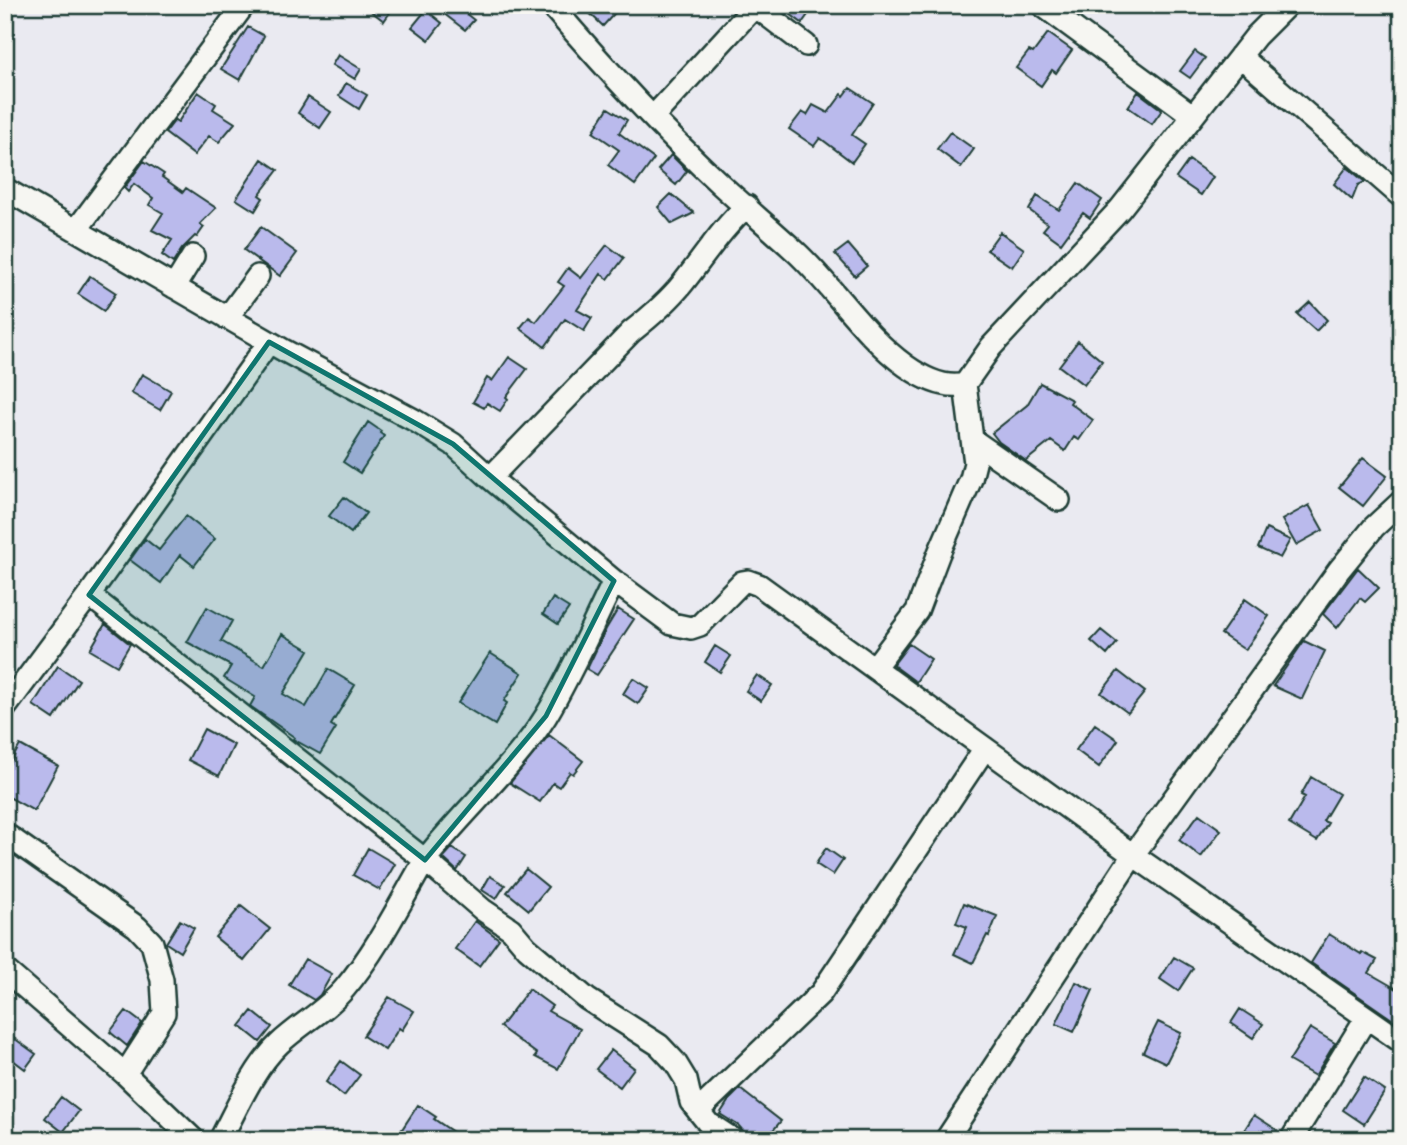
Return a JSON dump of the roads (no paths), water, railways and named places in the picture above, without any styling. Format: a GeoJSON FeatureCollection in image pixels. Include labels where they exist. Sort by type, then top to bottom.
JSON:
{"type":"FeatureCollection","features":[{"type":"Feature","properties":{"kind":"street"},"geometry":{"type":"LineString","coordinates":[[77,229],[244,5]]}},
{"type":"Feature","properties":{"kind":"street"},"geometry":{"type":"LineString","coordinates":[[551,5],[586,47],[653,117],[720,184],[796,252],[873,336],[904,365],[936,382],[965,384]]}},
{"type":"Feature","properties":{"kind":"street"},"geometry":{"type":"LineString","coordinates":[[1042,5],[1192,115]]}},
{"type":"Feature","properties":{"kind":"street"},"geometry":{"type":"LineString","coordinates":[[874,668],[917,611],[971,479],[975,463],[974,441],[965,384],[991,346],[1120,209],[1240,56],[1287,5]]}},
{"type":"Feature","properties":{"kind":"street"},"geometry":{"type":"LineString","coordinates":[[653,117],[755,6],[806,45]]}},
{"type":"Feature","properties":{"kind":"street"},"geometry":{"type":"LineString","coordinates":[[1240,56],[1402,197]]}},
{"type":"Feature","properties":{"kind":"street"},"geometry":{"type":"LineString","coordinates":[[5,189],[269,342],[453,444],[614,581],[672,624],[691,628],[700,625],[736,586],[742,582],[754,582],[1133,855],[1402,1042]]}},
{"type":"Feature","properties":{"kind":"street"},"geometry":{"type":"LineString","coordinates":[[490,478],[631,332],[653,315],[681,286],[734,218],[747,206]]}},
{"type":"Feature","properties":{"kind":"street"},"geometry":{"type":"LineString","coordinates":[[174,287],[193,257]]}},
{"type":"Feature","properties":{"kind":"street"},"geometry":{"type":"LineString","coordinates":[[227,318],[258,276]]}},
{"type":"Feature","properties":{"kind":"street"},"geometry":{"type":"LineString","coordinates":[[5,708],[269,342]]}},
{"type":"Feature","properties":{"kind":"street"},"geometry":{"type":"LineString","coordinates":[[974,441],[1059,499]]}},
{"type":"Feature","properties":{"kind":"street"},"geometry":{"type":"LineString","coordinates":[[946,1140],[1133,855],[1339,570],[1374,527],[1402,500]]}},
{"type":"Feature","properties":{"kind":"street"},"geometry":{"type":"LineString","coordinates":[[220,1140],[258,1069],[278,1045],[333,1001],[350,983],[425,860],[454,823],[518,753],[545,716],[614,581]]}},
{"type":"Feature","properties":{"kind":"street"},"geometry":{"type":"LineString","coordinates":[[89,595],[425,860],[483,910],[511,929],[527,948],[587,999],[659,1045],[687,1080],[691,1102],[698,1111],[708,1123],[734,1140]]}},
{"type":"Feature","properties":{"kind":"street"},"geometry":{"type":"LineString","coordinates":[[698,1111],[821,993],[985,748]]}},
{"type":"Feature","properties":{"kind":"street"},"geometry":{"type":"LineString","coordinates":[[5,834],[137,928],[152,943],[162,980],[164,1013],[125,1074]]}},
{"type":"Feature","properties":{"kind":"street"},"geometry":{"type":"LineString","coordinates":[[5,970],[125,1074],[194,1140]]}},
{"type":"Feature","properties":{"kind":"street"},"geometry":{"type":"LineString","coordinates":[[1291,1140],[1366,1018]]}}]}
